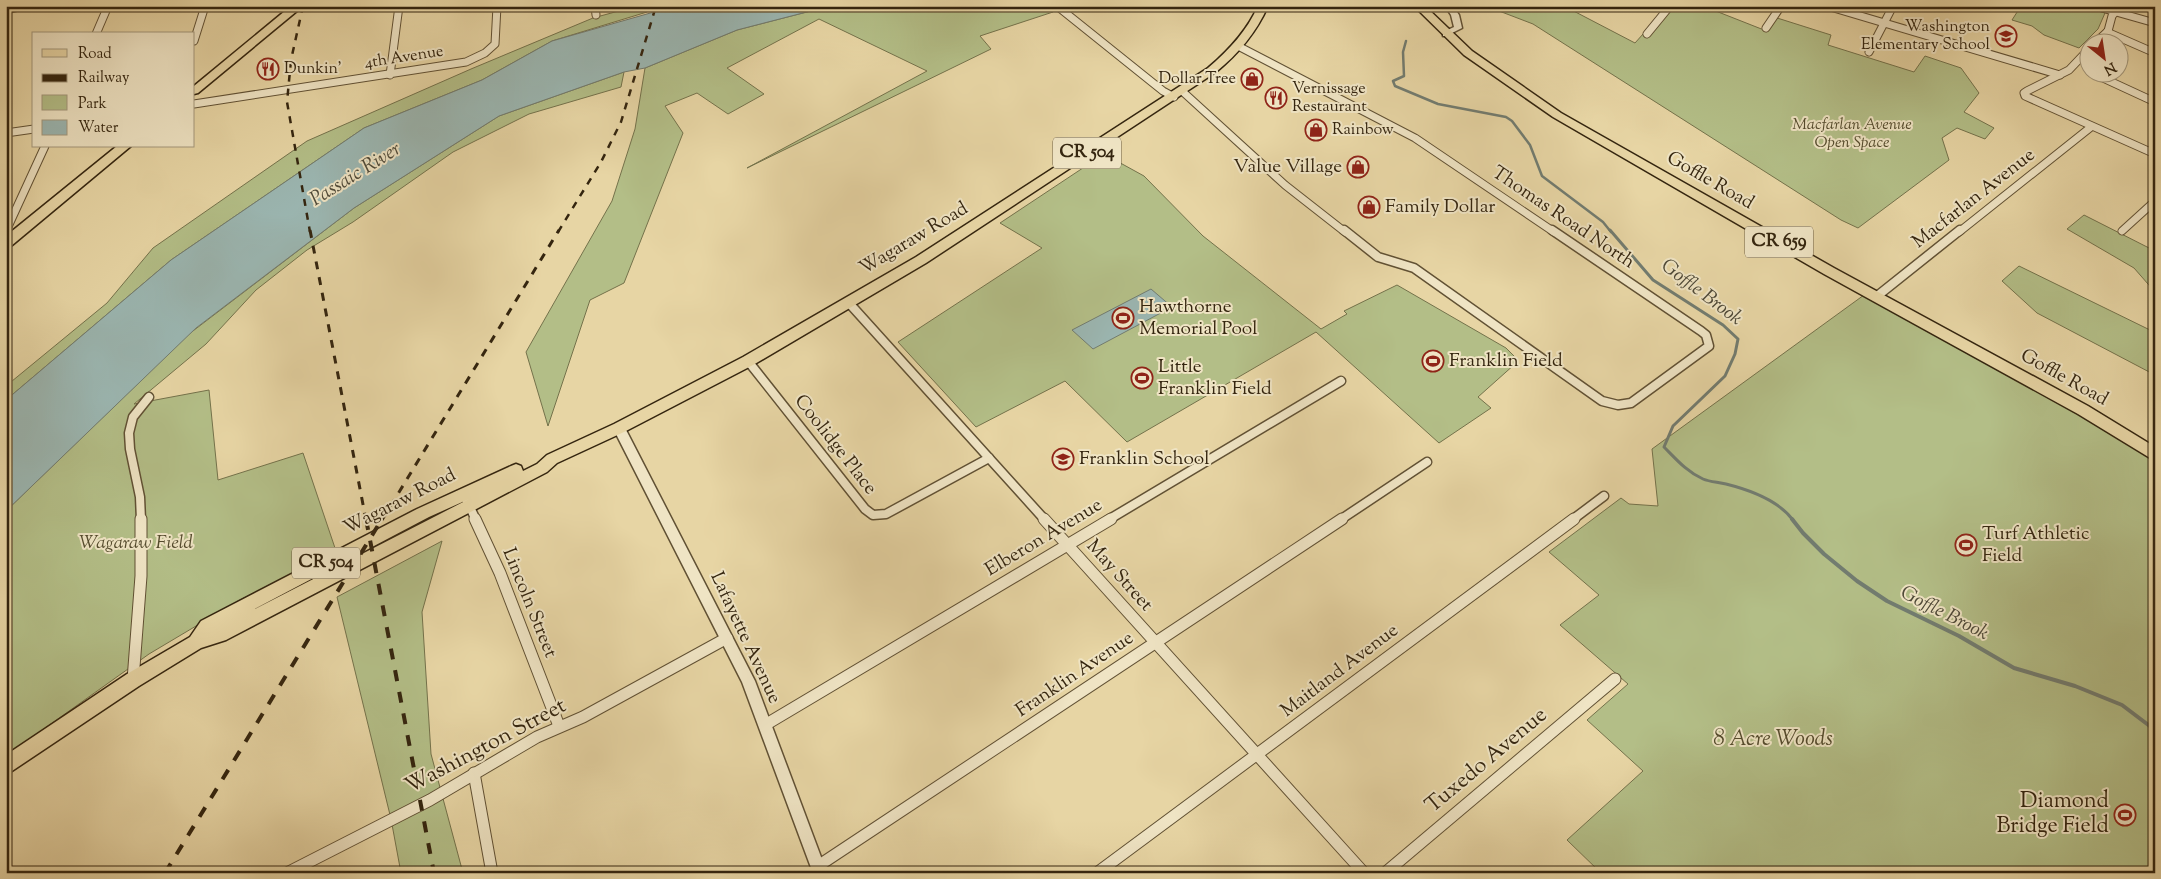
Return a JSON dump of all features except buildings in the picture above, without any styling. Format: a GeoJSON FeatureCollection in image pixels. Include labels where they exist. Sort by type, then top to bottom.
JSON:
{"type":"FeatureCollection","features":[{"type":"Feature","properties":{"kind":"main road"},"geometry":{"type":"LineString","coordinates":[[8,10],[33,6]]}},
{"type":"Feature","properties":{"kind":"main road"},"geometry":{"type":"LineString","coordinates":[[195,90],[298,6]]}},
{"type":"Feature","properties":{"kind":"main road","name":"Wagaraw Road"},"geometry":{"type":"LineString","coordinates":[[6,766],[133,680],[196,642],[220,635],[466,499],[542,468],[552,459],[619,428],[748,361],[950,242],[1178,94],[1213,69],[1238,46],[1257,19],[1262,6]]}},
{"type":"Feature","properties":{"kind":"main road","name":"Goffle Road"},"geometry":{"type":"LineString","coordinates":[[1419,6],[1446,34],[1481,62],[1557,115],[1876,296],[2084,410],[2155,455]]}},
{"type":"Feature","properties":{"kind":"main road"},"geometry":{"type":"LineString","coordinates":[[6,243],[123,148]]}},
{"type":"Feature","properties":{"kind":"street"},"geometry":{"type":"LineString","coordinates":[[97,32],[108,6]]}},
{"type":"Feature","properties":{"kind":"street"},"geometry":{"type":"LineString","coordinates":[[195,38],[206,6]]}},
{"type":"Feature","properties":{"kind":"street"},"geometry":{"type":"LineString","coordinates":[[390,75],[399,6]]}},
{"type":"Feature","properties":{"kind":"street"},"geometry":{"type":"LineString","coordinates":[[495,44],[497,6]]}},
{"type":"Feature","properties":{"kind":"street"},"geometry":{"type":"LineString","coordinates":[[595,6],[596,15]]}},
{"type":"Feature","properties":{"kind":"street"},"geometry":{"type":"LineString","coordinates":[[1057,6],[1163,91],[1178,94]]}},
{"type":"Feature","properties":{"kind":"street"},"geometry":{"type":"LineString","coordinates":[[1446,34],[1458,28],[1455,15],[1449,6]]}},
{"type":"Feature","properties":{"kind":"street"},"geometry":{"type":"LineString","coordinates":[[1647,34],[1670,6]]}},
{"type":"Feature","properties":{"kind":"street"},"geometry":{"type":"LineString","coordinates":[[1766,28],[1781,6]]}},
{"type":"Feature","properties":{"kind":"street"},"geometry":{"type":"LineString","coordinates":[[1827,6],[2060,75]]}},
{"type":"Feature","properties":{"kind":"street"},"geometry":{"type":"LineString","coordinates":[[1869,52],[1893,6]]}},
{"type":"Feature","properties":{"kind":"street"},"geometry":{"type":"LineString","coordinates":[[2095,6],[2155,23]]}},
{"type":"Feature","properties":{"kind":"street"},"geometry":{"type":"LineString","coordinates":[[2107,32],[2120,6]]}},
{"type":"Feature","properties":{"kind":"street"},"geometry":{"type":"LineString","coordinates":[[2128,41],[2155,53]]}},
{"type":"Feature","properties":{"kind":"street","name":"4th Avenue"},"geometry":{"type":"LineString","coordinates":[[195,104],[466,62],[485,53],[495,44]]}},
{"type":"Feature","properties":{"kind":"street","name":"Thomas Road North"},"geometry":{"type":"LineString","coordinates":[[1178,94],[1278,179],[1378,257],[1414,268],[1602,401],[1618,406],[1631,403],[1708,346],[1708,339],[1701,331],[1427,145],[1238,46]]}},
{"type":"Feature","properties":{"kind":"street"},"geometry":{"type":"LineString","coordinates":[[2078,61],[2070,70],[2024,93],[2028,99],[2155,154]]}},
{"type":"Feature","properties":{"kind":"street"},"geometry":{"type":"LineString","coordinates":[[2074,65],[2078,67]]}},
{"type":"Feature","properties":{"kind":"street"},"geometry":{"type":"LineString","coordinates":[[2111,82],[2155,102]]}},
{"type":"Feature","properties":{"kind":"street","name":"Macfarlan Avenue"},"geometry":{"type":"LineString","coordinates":[[1876,296],[2091,127]]}},
{"type":"Feature","properties":{"kind":"street"},"geometry":{"type":"LineString","coordinates":[[6,133],[32,129]]}},
{"type":"Feature","properties":{"kind":"street"},"geometry":{"type":"LineString","coordinates":[[6,231],[44,148]]}},
{"type":"Feature","properties":{"kind":"street"},"geometry":{"type":"LineString","coordinates":[[2122,231],[2155,201]]}},
{"type":"Feature","properties":{"kind":"street","name":"May Street"},"geometry":{"type":"LineString","coordinates":[[849,303],[1364,873]]}},
{"type":"Feature","properties":{"kind":"street","name":"Coolidge Place"},"geometry":{"type":"LineString","coordinates":[[748,361],[865,509],[873,515],[886,514],[989,458]]}},
{"type":"Feature","properties":{"kind":"street","name":"Elberon Avenue"},"geometry":{"type":"LineString","coordinates":[[765,726],[1341,381]]}},
{"type":"Feature","properties":{"kind":"street"},"geometry":{"type":"LineString","coordinates":[[133,680],[134,650],[140,602],[142,548],[140,497],[132,460],[129,432],[133,416],[149,397]]}},
{"type":"Feature","properties":{"kind":"street","name":"Lafayette Avenue"},"geometry":{"type":"LineString","coordinates":[[619,428],[748,681],[819,870]]}},
{"type":"Feature","properties":{"kind":"street","name":"Franklin Avenue"},"geometry":{"type":"LineString","coordinates":[[819,870],[1156,642],[1427,462]]}},
{"type":"Feature","properties":{"kind":"street","name":"Maitland Avenue"},"geometry":{"type":"LineString","coordinates":[[1097,873],[1604,496]]}},
{"type":"Feature","properties":{"kind":"street","name":"Lincoln Street"},"geometry":{"type":"LineString","coordinates":[[466,499],[500,573],[559,726]]}},
{"type":"Feature","properties":{"kind":"street","name":"Washington Street"},"geometry":{"type":"LineString","coordinates":[[287,873],[430,800],[474,773],[559,726],[597,710],[727,638]]}},
{"type":"Feature","properties":{"kind":"street","name":"Tuxedo Avenue"},"geometry":{"type":"LineString","coordinates":[[1385,873],[1615,679]]}},
{"type":"Feature","properties":{"kind":"street"},"geometry":{"type":"LineString","coordinates":[[474,773],[492,873]]}},
{"type":"Feature","properties":{"kind":"green space"},"geometry":{"type":"Polygon","coordinates":[[[637,6],[649,6],[647,12],[552,41],[482,80],[364,128],[171,260],[6,400],[6,386],[107,303],[153,248],[307,141],[593,18],[637,6]]]}},
{"type":"Feature","properties":{"kind":"green space"},"geometry":{"type":"Polygon","coordinates":[[[830,6],[1046,6],[1053,12],[980,36],[991,49],[747,168],[927,71],[819,19],[727,68],[764,94],[728,114],[697,93],[665,106],[683,133],[624,283],[590,300],[548,426],[526,352],[612,201],[635,129],[645,68],[737,30],[830,6]]]}},
{"type":"Feature","properties":{"kind":"green space","name":"Macfarlan Avenue Open Space"},"geometry":{"type":"Polygon","coordinates":[[[1486,6],[1564,6],[1635,43],[1668,6],[1703,6],[1764,30],[1774,17],[1831,35],[1828,45],[1914,72],[1925,56],[1961,68],[1979,93],[1964,112],[1994,128],[1985,139],[1957,128],[1942,138],[1949,160],[1858,228],[1841,220],[1533,24],[1486,6]]]}},
{"type":"Feature","properties":{"kind":"green space"},"geometry":{"type":"Polygon","coordinates":[[[2021,6],[2037,10],[2039,6],[2080,6],[2105,13],[2095,32],[2078,32],[2078,48],[2044,35],[2032,26],[2012,20],[2021,6]]]}},
{"type":"Feature","properties":{"kind":"green space","name":"Wagaraw Field"},"geometry":{"type":"Polygon","coordinates":[[[624,72],[621,87],[529,114],[453,152],[353,222],[307,250],[256,290],[206,344],[134,404],[209,390],[218,480],[303,453],[336,551],[238,601],[149,654],[6,756],[6,511],[189,334],[354,208],[499,116],[624,72]]]}},
{"type":"Feature","properties":{"kind":"green space"},"geometry":{"type":"Polygon","coordinates":[[[1104,154],[1144,176],[1203,236],[1321,329],[1347,314],[1344,311],[1397,285],[1506,348],[1517,359],[1515,364],[1478,397],[1491,408],[1439,443],[1316,332],[1127,442],[1065,381],[976,427],[898,342],[1042,248],[1000,223],[1104,154]]]}},
{"type":"Feature","properties":{"kind":"green space"},"geometry":{"type":"Polygon","coordinates":[[[2084,215],[2155,251],[2155,271],[2150,276],[2155,279],[2155,292],[2134,268],[2067,229],[2084,215]]]}},
{"type":"Feature","properties":{"kind":"green space"},"geometry":{"type":"Polygon","coordinates":[[[2019,266],[2150,330],[2155,326],[2155,375],[2037,313],[2002,281],[2019,266]]]}},
{"type":"Feature","properties":{"kind":"green space","name":"8 Acre Woods"},"geometry":{"type":"Polygon","coordinates":[[[1864,295],[2083,417],[2155,461],[2155,873],[1601,873],[1567,840],[1643,771],[1587,720],[1628,684],[1560,625],[1599,595],[1549,552],[1621,498],[1629,504],[1658,506],[1652,449],[1864,295]]]}},
{"type":"Feature","properties":{"kind":"green space"},"geometry":{"type":"Polygon","coordinates":[[[442,541],[422,612],[431,754],[463,873],[401,873],[391,819],[337,597],[442,541]]]}},
{"type":"Feature","properties":{"kind":"water","name":"Passaic River"},"geometry":{"type":"Polygon","coordinates":[[[675,6],[830,6],[737,30],[645,68],[624,72],[499,116],[354,208],[196,328],[6,511],[6,400],[171,260],[364,128],[482,80],[552,41],[675,6]]]}},
{"type":"Feature","properties":{"kind":"water","name":"Hawthorne Memorial Pool"},"geometry":{"type":"Polygon","coordinates":[[[1151,289],[1172,307],[1093,349],[1072,330],[1151,289]]]}},
{"type":"Feature","properties":{"kind":"waterway","name":"Goffle Brook"},"geometry":{"type":"LineString","coordinates":[[1406,41],[1403,52],[1404,76],[1393,81],[1395,86],[1438,104],[1506,117],[1512,121],[1530,145],[1542,176],[1603,222],[1611,232]]}},
{"type":"Feature","properties":{"kind":"waterway","name":"Goffle Brook"},"geometry":{"type":"LineString","coordinates":[[1610,230],[1653,280],[1723,325],[1738,339],[1735,354],[1725,376],[1673,426],[1664,447],[1682,465],[1697,476],[1708,481],[1744,489],[1772,501],[1793,520]]}},
{"type":"Feature","properties":{"kind":"waterway","name":"Goffle Brook"},"geometry":{"type":"LineString","coordinates":[[1792,519],[1824,554],[1857,581],[1887,601],[1959,636],[2014,668],[2075,686],[2122,705],[2155,730]]}},
{"type":"Feature","properties":{"kind":"railway"},"geometry":{"type":"LineString","coordinates":[[303,6],[291,60],[287,102],[310,232]]}},
{"type":"Feature","properties":{"kind":"railway"},"geometry":{"type":"LineString","coordinates":[[558,232],[601,162],[621,122],[656,6]]}},
{"type":"Feature","properties":{"kind":"railway"},"geometry":{"type":"LineString","coordinates":[[310,230],[366,520]]}},
{"type":"Feature","properties":{"kind":"railway"},"geometry":{"type":"LineString","coordinates":[[382,520],[559,230]]}},
{"type":"Feature","properties":{"kind":"railway"},"geometry":{"type":"LineString","coordinates":[[366,519],[370,539]]}},
{"type":"Feature","properties":{"kind":"railway"},"geometry":{"type":"LineString","coordinates":[[370,539],[382,519]]}},
{"type":"Feature","properties":{"kind":"railway"},"geometry":{"type":"LineString","coordinates":[[165,873],[370,539]]}},
{"type":"Feature","properties":{"kind":"railway"},"geometry":{"type":"LineString","coordinates":[[370,539],[434,873]]}},
{"type":"Feature","properties":{"kind":"place","name":"Washington Elementary School"},"geometry":{"type":"Point","coordinates":[2006,36]}},
{"type":"Feature","properties":{"kind":"place","name":"Dunkin'"},"geometry":{"type":"Point","coordinates":[268,69]}},
{"type":"Feature","properties":{"kind":"place","name":"Dollar Tree"},"geometry":{"type":"Point","coordinates":[1252,79]}},
{"type":"Feature","properties":{"kind":"place","name":"Vernissage Restaurant"},"geometry":{"type":"Point","coordinates":[1276,98]}},
{"type":"Feature","properties":{"kind":"place","name":"Rainbow"},"geometry":{"type":"Point","coordinates":[1316,130]}},
{"type":"Feature","properties":{"kind":"place","name":"Value Village"},"geometry":{"type":"Point","coordinates":[1358,167]}},
{"type":"Feature","properties":{"kind":"place","name":"Family Dollar"},"geometry":{"type":"Point","coordinates":[1369,207]}},
{"type":"Feature","properties":{"kind":"place","name":"Hawthorne Memorial Pool"},"geometry":{"type":"Point","coordinates":[1123,318]}},
{"type":"Feature","properties":{"kind":"place","name":"Franklin Field"},"geometry":{"type":"Point","coordinates":[1433,361]}},
{"type":"Feature","properties":{"kind":"place","name":"Little Franklin Field"},"geometry":{"type":"Point","coordinates":[1142,378]}},
{"type":"Feature","properties":{"kind":"place","name":"Franklin School"},"geometry":{"type":"Point","coordinates":[1063,459]}},
{"type":"Feature","properties":{"kind":"place","name":"Turf Athletic Field"},"geometry":{"type":"Point","coordinates":[1966,545]}},
{"type":"Feature","properties":{"kind":"place","name":"Diamond Bridge Field"},"geometry":{"type":"Point","coordinates":[2125,815]}}]}
